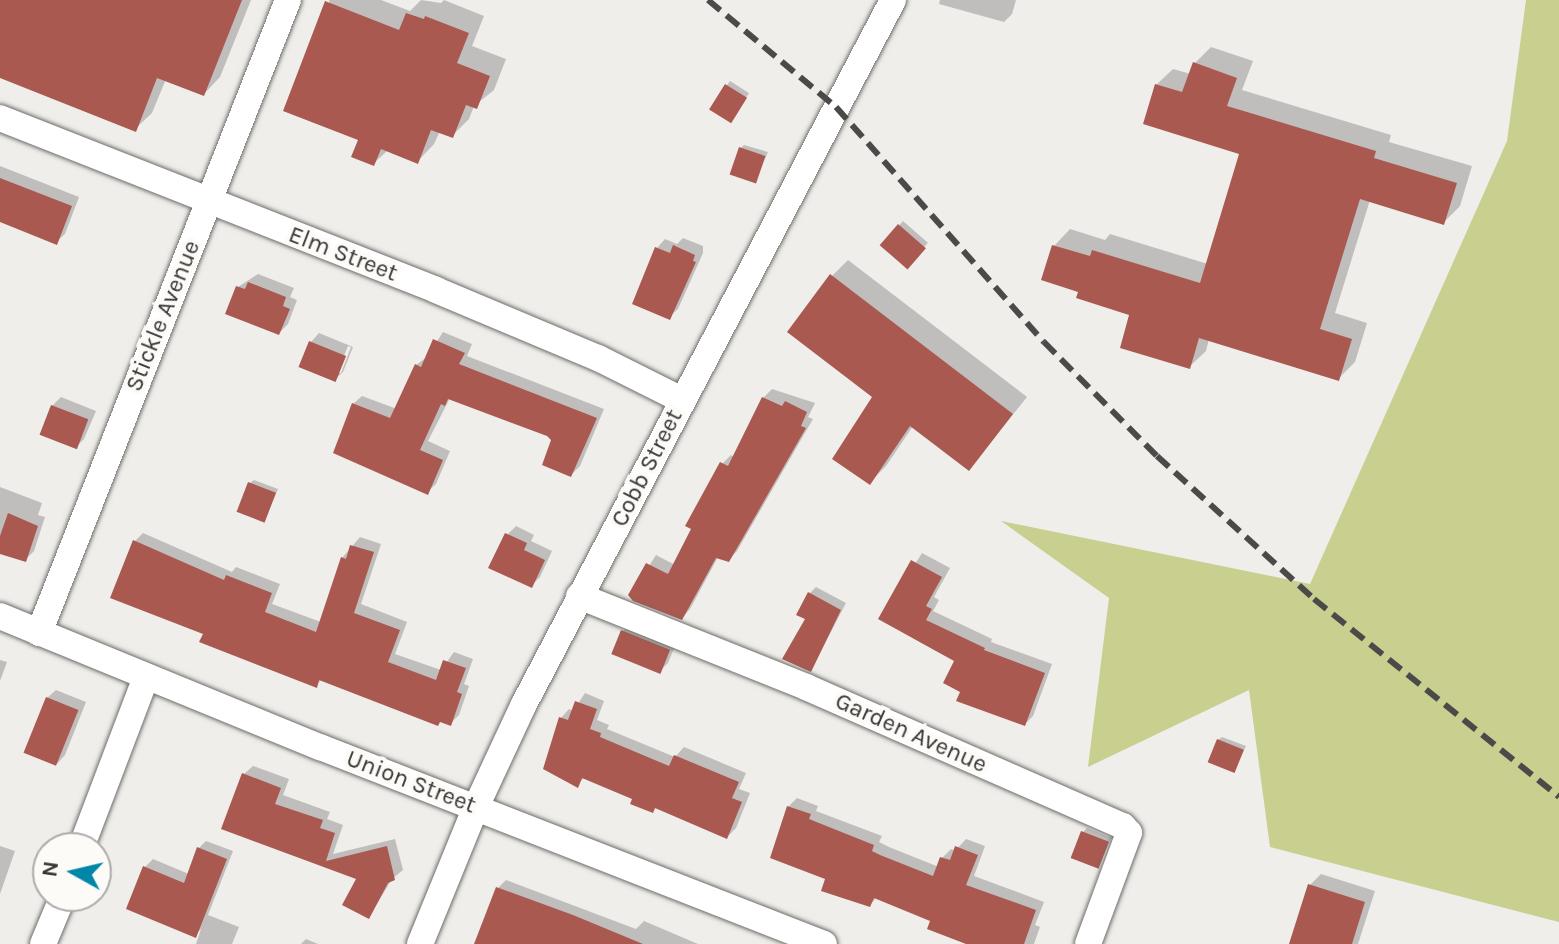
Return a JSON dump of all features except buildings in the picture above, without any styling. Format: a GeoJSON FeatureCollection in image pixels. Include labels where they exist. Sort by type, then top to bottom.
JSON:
{"type":"FeatureCollection","features":[{"type":"Feature","properties":{"kind":"street","name":"Stickle Avenue"},"geometry":{"type":"LineString","coordinates":[[39,633],[288,0]]}},
{"type":"Feature","properties":{"kind":"street","name":"Cobb Street"},"geometry":{"type":"LineString","coordinates":[[420,944],[476,807],[579,596],[893,0]]}},
{"type":"Feature","properties":{"kind":"street","name":"Elm Street"},"geometry":{"type":"LineString","coordinates":[[0,118],[112,159],[208,202],[436,290],[598,358],[682,400]]}},
{"type":"Feature","properties":{"kind":"street","name":"Garden Avenue"},"geometry":{"type":"LineString","coordinates":[[579,596],[806,687],[1123,826],[1129,833],[1088,944]]}},
{"type":"Feature","properties":{"kind":"street","name":"Union Street"},"geometry":{"type":"LineString","coordinates":[[0,616],[797,939],[824,944]]}},
{"type":"Feature","properties":{"kind":"street"},"geometry":{"type":"LineString","coordinates":[[87,832],[146,677]]}},
{"type":"Feature","properties":{"kind":"street"},"geometry":{"type":"LineString","coordinates":[[43,944],[56,912]]}},
{"type":"Feature","properties":{"kind":"green space"},"geometry":{"type":"Polygon","coordinates":[[[1526,0],[1559,0],[1559,922],[1270,847],[1249,690],[1088,767],[1109,598],[1001,521],[1310,584],[1507,141],[1526,0]]]}},
{"type":"Feature","properties":{"kind":"railway"},"geometry":{"type":"LineString","coordinates":[[708,0],[836,107],[1044,342],[1157,456],[1314,599],[1559,797]]}}]}
